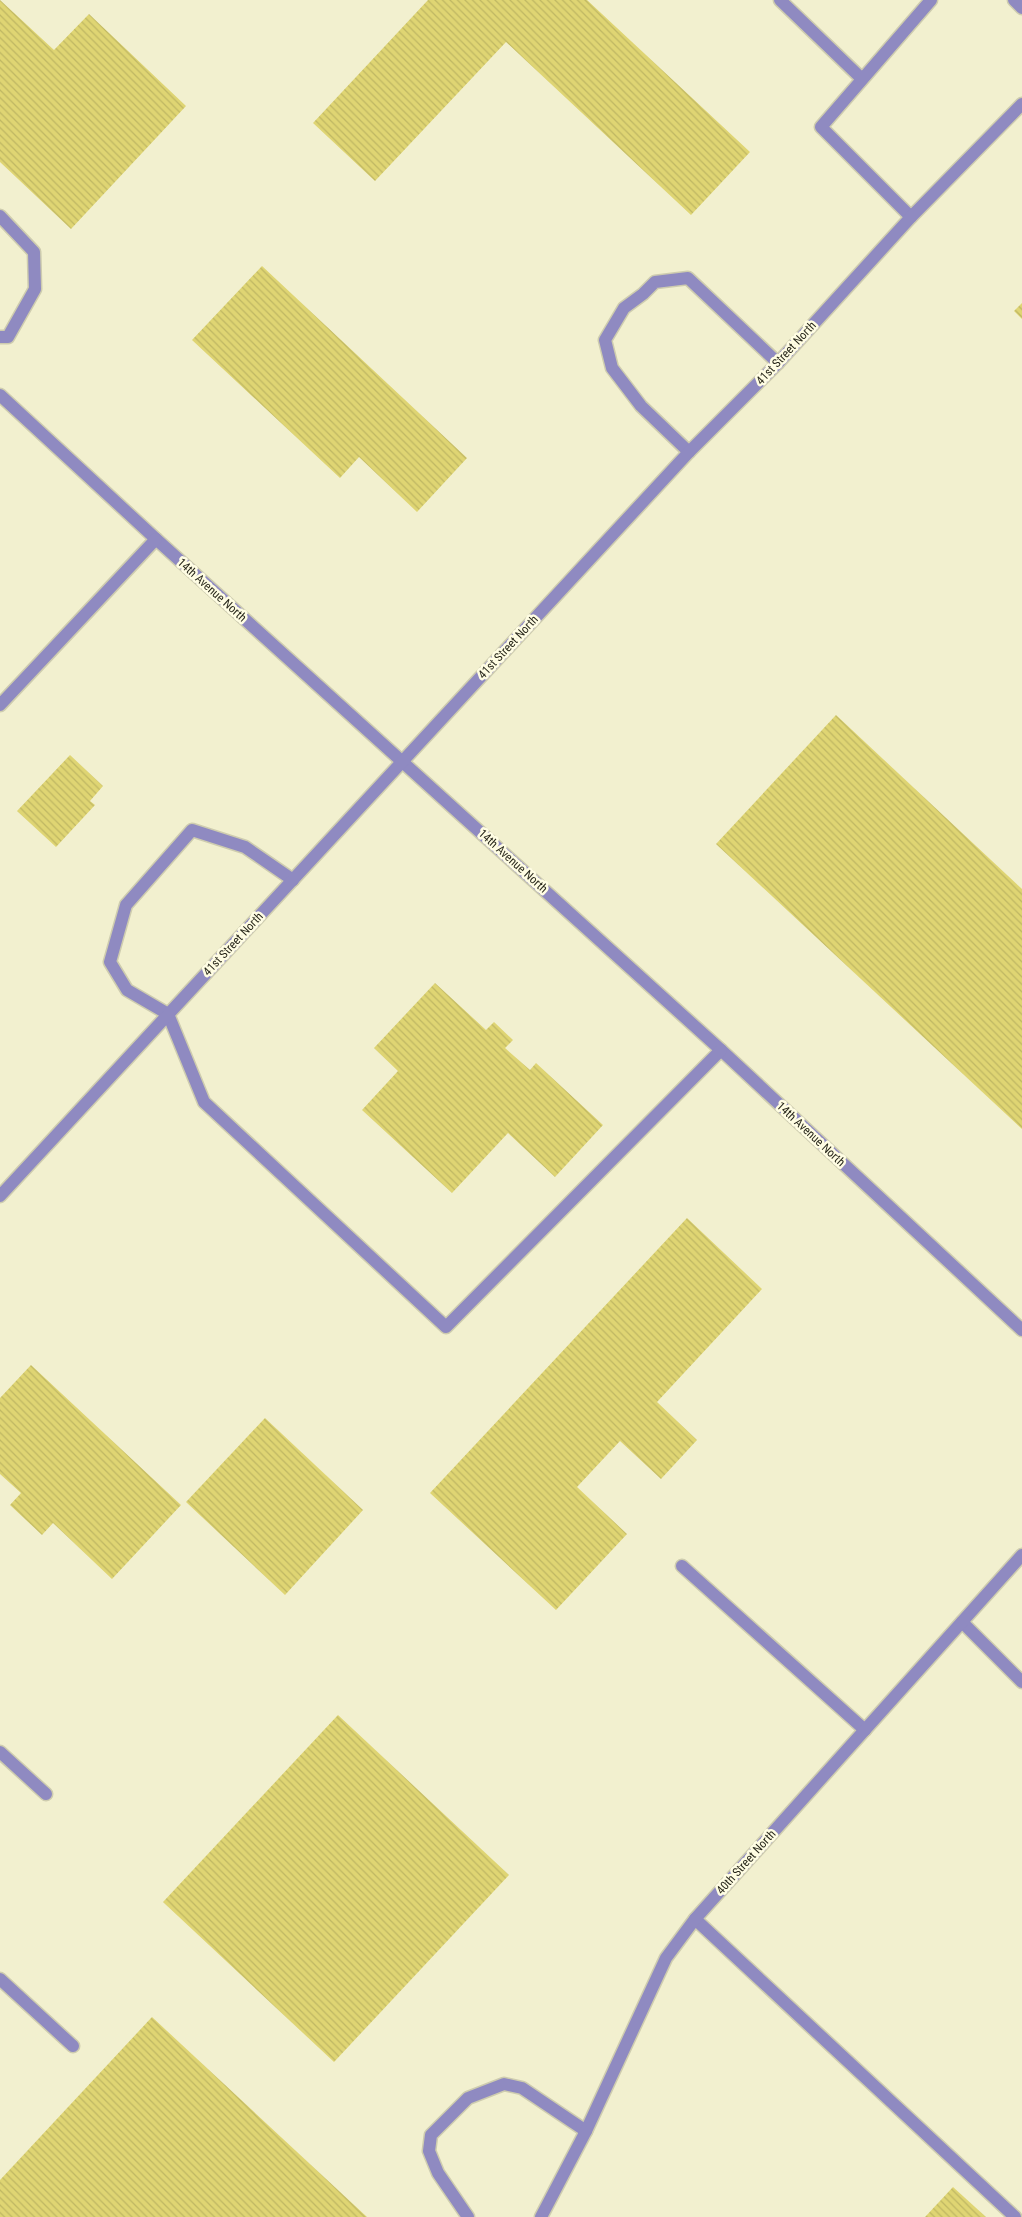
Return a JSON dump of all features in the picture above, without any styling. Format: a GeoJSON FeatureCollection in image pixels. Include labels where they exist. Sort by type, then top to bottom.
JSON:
{"type":"FeatureCollection","features":[{"type":"Feature","properties":{"kind":"street"},"geometry":{"type":"LineString","coordinates":[[780,0],[862,78]]}},
{"type":"Feature","properties":{"kind":"street"},"geometry":{"type":"LineString","coordinates":[[911,217],[821,127],[931,0]]}},
{"type":"Feature","properties":{"kind":"street"},"geometry":{"type":"LineString","coordinates":[[1014,0],[1022,8]]}},
{"type":"Feature","properties":{"kind":"street","name":"41st Street North"},"geometry":{"type":"LineString","coordinates":[[0,1196],[689,452],[778,363],[911,217],[1022,104]]}},
{"type":"Feature","properties":{"kind":"street"},"geometry":{"type":"LineString","coordinates":[[0,216],[34,252],[35,289],[8,337],[0,337]]}},
{"type":"Feature","properties":{"kind":"street"},"geometry":{"type":"LineString","coordinates":[[689,452],[641,406],[612,368],[605,340],[624,308],[655,282],[688,278],[778,363]]}},
{"type":"Feature","properties":{"kind":"street","name":"14th Avenue North"},"geometry":{"type":"LineString","coordinates":[[0,395],[156,539],[721,1050],[1022,1330]]}},
{"type":"Feature","properties":{"kind":"street"},"geometry":{"type":"LineString","coordinates":[[0,705],[156,539]]}},
{"type":"Feature","properties":{"kind":"street"},"geometry":{"type":"LineString","coordinates":[[293,880],[245,847],[192,830],[126,904],[110,962],[127,990],[168,1014],[204,1102],[446,1327],[721,1050]]}},
{"type":"Feature","properties":{"kind":"street","name":"40th Street North"},"geometry":{"type":"LineString","coordinates":[[541,2217],[586,2131],[666,1958],[695,1919],[1022,1555]]}},
{"type":"Feature","properties":{"kind":"street"},"geometry":{"type":"LineString","coordinates":[[682,1566],[865,1730]]}},
{"type":"Feature","properties":{"kind":"street"},"geometry":{"type":"LineString","coordinates":[[962,1622],[1022,1682]]}},
{"type":"Feature","properties":{"kind":"street"},"geometry":{"type":"LineString","coordinates":[[0,1752],[46,1794]]}},
{"type":"Feature","properties":{"kind":"street"},"geometry":{"type":"LineString","coordinates":[[695,1919],[1015,2217]]}},
{"type":"Feature","properties":{"kind":"street"},"geometry":{"type":"LineString","coordinates":[[0,1979],[73,2046]]}},
{"type":"Feature","properties":{"kind":"street"},"geometry":{"type":"LineString","coordinates":[[468,2217],[438,2173],[429,2151],[431,2135],[468,2098],[504,2084],[522,2088],[586,2131]]}},
{"type":"Feature","properties":{"kind":"building"},"geometry":{"type":"Polygon","coordinates":[[[0,0],[54,50],[89,14],[186,106],[71,229],[0,162],[0,0]]]}},
{"type":"Feature","properties":{"kind":"building"},"geometry":{"type":"Polygon","coordinates":[[[428,0],[587,0],[750,152],[691,215],[506,42],[375,181],[313,123],[428,0]]]}},
{"type":"Feature","properties":{"kind":"building"},"geometry":{"type":"Polygon","coordinates":[[[262,266],[467,458],[417,512],[359,457],[340,478],[192,340],[262,266]]]}},
{"type":"Feature","properties":{"kind":"building"},"geometry":{"type":"Polygon","coordinates":[[[1022,303],[1022,319],[1014,311],[1022,303]]]}},
{"type":"Feature","properties":{"kind":"building"},"geometry":{"type":"Polygon","coordinates":[[[836,715],[1022,889],[1022,1129],[716,844],[836,715]]]}},
{"type":"Feature","properties":{"kind":"building"},"geometry":{"type":"Polygon","coordinates":[[[70,755],[103,786],[90,801],[95,805],[56,847],[17,811],[70,755]]]}},
{"type":"Feature","properties":{"kind":"building"},"geometry":{"type":"Polygon","coordinates":[[[435,983],[486,1030],[494,1022],[513,1040],[505,1048],[530,1070],[536,1063],[603,1125],[555,1177],[508,1133],[452,1193],[362,1110],[398,1071],[374,1048],[435,983]]]}},
{"type":"Feature","properties":{"kind":"building"},"geometry":{"type":"Polygon","coordinates":[[[687,1218],[762,1289],[657,1402],[697,1440],[661,1479],[620,1441],[577,1487],[627,1534],[556,1610],[430,1493],[687,1218]]]}},
{"type":"Feature","properties":{"kind":"building"},"geometry":{"type":"Polygon","coordinates":[[[31,1365],[181,1505],[112,1579],[53,1523],[42,1535],[10,1505],[21,1493],[0,1474],[0,1398],[31,1365]]]}},
{"type":"Feature","properties":{"kind":"building"},"geometry":{"type":"Polygon","coordinates":[[[265,1418],[363,1510],[285,1595],[186,1502],[265,1418]]]}},
{"type":"Feature","properties":{"kind":"building"},"geometry":{"type":"Polygon","coordinates":[[[338,1715],[509,1875],[334,2062],[163,1902],[338,1715]]]}},
{"type":"Feature","properties":{"kind":"building"},"geometry":{"type":"Polygon","coordinates":[[[152,2017],[367,2217],[0,2217],[0,2180],[152,2017]]]}},
{"type":"Feature","properties":{"kind":"building"},"geometry":{"type":"Polygon","coordinates":[[[953,2187],[986,2217],[925,2217],[953,2187]]]}}]}
